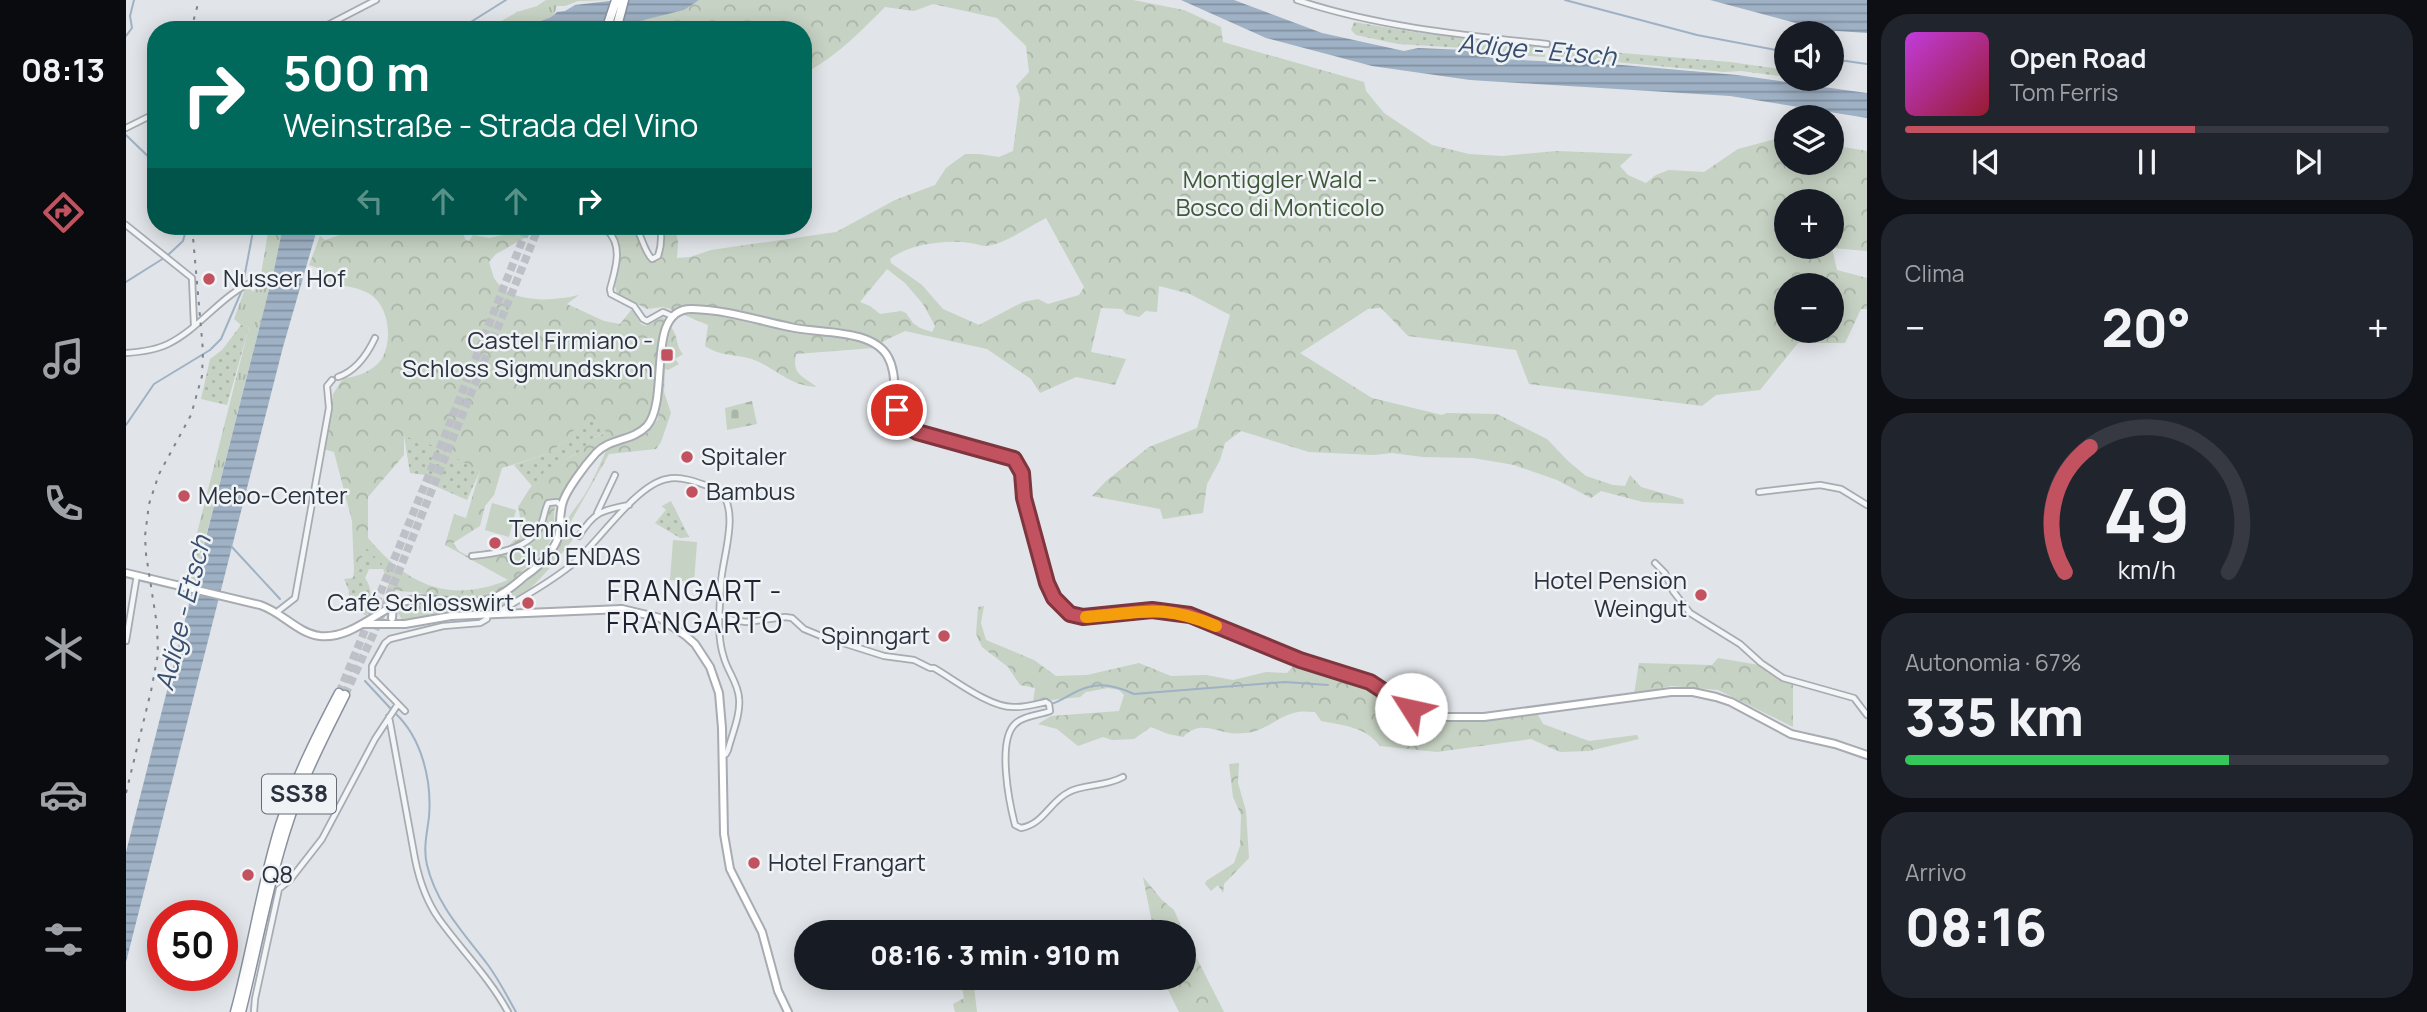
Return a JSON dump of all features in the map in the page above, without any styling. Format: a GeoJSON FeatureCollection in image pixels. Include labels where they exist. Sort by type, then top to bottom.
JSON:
{"type":"FeatureCollection","features":[{"type":"Feature","properties":{"kind":"highway"},"geometry":{"type":"LineString","coordinates":[[609,21],[616,0]]}},
{"type":"Feature","properties":{"kind":"highway"},"geometry":{"type":"LineString","coordinates":[[618,21],[624,0]]}},
{"type":"Feature","properties":{"kind":"highway","name":"SS38"},"geometry":{"type":"LineString","coordinates":[[235,1012],[268,867],[291,795],[342,694],[297,798],[268,899],[268,910],[243,1012]]}},
{"type":"Feature","properties":{"kind":"highway"},"geometry":{"type":"LineString","coordinates":[[267,852],[283,804],[291,795]]}},
{"type":"Feature","properties":{"kind":"highway"},"geometry":{"type":"LineString","coordinates":[[244,973],[243,957],[254,902]]}},
{"type":"Feature","properties":{"kind":"main road"},"geometry":{"type":"LineString","coordinates":[[126,573],[260,605],[277,612],[301,630],[320,636],[343,634],[405,601],[422,599],[482,602],[505,594],[552,550],[561,533],[561,507],[569,490],[598,450],[640,432],[652,419],[658,403],[663,332],[672,316],[682,310],[691,309],[741,313],[789,327],[838,332],[874,344],[881,349],[890,364],[897,410],[907,426],[917,432],[1014,459],[1022,473],[1024,498],[1048,588],[1060,606],[1075,616],[1152,610],[1190,615],[1300,660],[1370,682],[1411,709],[1426,715],[1484,718],[1659,694],[1693,692],[1731,702],[1795,736],[1835,744],[1867,755]]}},
{"type":"Feature","properties":{"kind":"main road"},"geometry":{"type":"LineString","coordinates":[[389,621],[393,606]]}},
{"type":"Feature","properties":{"kind":"main road"},"geometry":{"type":"LineString","coordinates":[[361,625],[389,621],[400,624],[438,617],[622,609],[646,613],[669,623],[695,644],[715,679],[721,710],[724,834],[728,859],[734,877],[762,932],[778,991],[788,1012]]}},
{"type":"Feature","properties":{"kind":"main road"},"geometry":{"type":"LineString","coordinates":[[382,612],[389,621]]}},
{"type":"Feature","properties":{"kind":"street"},"geometry":{"type":"LineString","coordinates":[[335,21],[376,0]]}},
{"type":"Feature","properties":{"kind":"street"},"geometry":{"type":"LineString","coordinates":[[1297,0],[1336,13],[1406,28],[1547,44]]}},
{"type":"Feature","properties":{"kind":"street"},"geometry":{"type":"LineString","coordinates":[[126,128],[147,118]]}},
{"type":"Feature","properties":{"kind":"street"},"geometry":{"type":"LineString","coordinates":[[126,225],[192,278],[194,325]]}},
{"type":"Feature","properties":{"kind":"street"},"geometry":{"type":"LineString","coordinates":[[610,235],[615,243],[617,257],[611,294],[634,306],[647,321],[663,312],[672,316]]}},
{"type":"Feature","properties":{"kind":"street"},"geometry":{"type":"LineString","coordinates":[[641,235],[652,258],[658,256],[662,235]]}},
{"type":"Feature","properties":{"kind":"street"},"geometry":{"type":"LineString","coordinates":[[126,353],[168,344],[237,291],[257,280]]}},
{"type":"Feature","properties":{"kind":"street"},"geometry":{"type":"LineString","coordinates":[[338,377],[355,368],[375,338]]}},
{"type":"Feature","properties":{"kind":"street"},"geometry":{"type":"LineString","coordinates":[[277,612],[295,598],[329,408],[327,386],[332,380]]}},
{"type":"Feature","properties":{"kind":"street"},"geometry":{"type":"LineString","coordinates":[[579,536],[597,514],[615,475]]}},
{"type":"Feature","properties":{"kind":"street"},"geometry":{"type":"LineString","coordinates":[[501,614],[502,610],[574,562],[652,485],[668,478],[708,486],[723,494],[728,507],[730,530],[722,568],[721,647],[737,685],[740,701],[728,750],[722,755]]}},
{"type":"Feature","properties":{"kind":"street"},"geometry":{"type":"LineString","coordinates":[[1759,492],[1820,485],[1841,489],[1867,506]]}},
{"type":"Feature","properties":{"kind":"street"},"geometry":{"type":"LineString","coordinates":[[472,556],[495,554],[523,543],[538,530],[548,503],[557,502],[561,507]]}},
{"type":"Feature","properties":{"kind":"street"},"geometry":{"type":"LineString","coordinates":[[597,514],[630,505]]}},
{"type":"Feature","properties":{"kind":"street"},"geometry":{"type":"LineString","coordinates":[[1655,563],[1665,573],[1673,591],[1690,613],[1740,644],[1783,678],[1854,698],[1867,715]]}},
{"type":"Feature","properties":{"kind":"street"},"geometry":{"type":"LineString","coordinates":[[126,641],[137,575]]}},
{"type":"Feature","properties":{"kind":"street"},"geometry":{"type":"LineString","coordinates":[[405,711],[396,706],[370,673],[385,643],[396,637],[443,626],[480,623],[486,619],[487,614]]}},
{"type":"Feature","properties":{"kind":"street"},"geometry":{"type":"LineString","coordinates":[[720,615],[746,622],[792,618],[804,629],[821,636],[880,655],[914,660],[934,668],[984,698],[1005,706],[1014,708],[1046,702],[1049,704],[1050,711],[1017,721],[1006,741],[1007,773],[1015,825],[1021,828],[1033,826],[1069,792],[1114,782],[1123,777]]}},
{"type":"Feature","properties":{"kind":"street"},"geometry":{"type":"LineString","coordinates":[[254,1012],[277,894],[306,862],[322,839],[396,706]]}},
{"type":"Feature","properties":{"kind":"street"},"geometry":{"type":"LineString","coordinates":[[390,715],[421,880],[439,919],[488,980],[508,1012]]}},
{"type":"Feature","properties":{"kind":"green space"},"geometry":{"type":"Polygon","coordinates":[[[546,0],[611,0],[578,1],[557,6],[553,17],[544,21],[502,21],[517,12],[537,6],[546,0]]]}},
{"type":"Feature","properties":{"kind":"green space","name":"Montiggler Wald - Bosco di Monticolo"},"geometry":{"type":"Polygon","coordinates":[[[699,0],[1133,0],[1184,10],[1221,27],[1223,42],[1364,82],[1366,91],[1384,113],[1432,145],[1469,154],[1502,156],[1556,151],[1633,154],[1620,166],[1628,175],[1646,183],[1669,170],[1704,172],[1738,149],[1774,139],[1774,175],[1844,175],[1844,147],[1867,151],[1867,251],[1844,249],[1844,189],[1774,189],[1774,259],[1834,259],[1837,270],[1867,278],[1867,309],[1861,309],[1844,343],[1844,273],[1774,273],[1774,343],[1798,343],[1760,390],[1716,395],[1702,406],[1529,384],[1516,350],[1408,336],[1381,308],[1368,309],[1300,353],[1372,398],[1442,415],[1497,414],[1547,439],[1586,476],[1625,486],[1630,475],[1641,487],[1683,499],[1684,504],[1643,502],[1601,491],[1591,498],[1557,480],[1514,465],[1473,458],[1309,452],[1241,431],[1225,443],[1220,460],[1207,484],[1203,513],[1163,519],[1160,509],[1092,496],[1106,481],[1149,447],[1197,428],[1230,315],[1190,294],[1159,286],[1157,312],[1146,311],[1139,317],[1126,314],[1122,309],[1101,308],[1091,352],[1126,359],[1115,385],[1076,377],[1040,393],[1031,379],[987,349],[905,331],[874,348],[796,354],[797,371],[817,387],[807,386],[792,381],[757,361],[718,352],[705,346],[708,325],[663,307],[647,309],[617,293],[615,287],[619,243],[614,235],[636,235],[647,256],[655,261],[660,257],[663,235],[677,235],[677,258],[711,250],[836,232],[895,200],[935,185],[946,168],[965,154],[999,157],[1013,151],[1020,98],[1016,86],[1029,72],[1026,46],[997,18],[933,4],[914,11],[885,7],[857,35],[812,70],[812,21],[640,21],[683,10],[699,0]],[[1046,218],[993,245],[950,242],[928,244],[907,250],[890,259],[891,263],[922,285],[943,309],[979,325],[1023,302],[1038,299],[1048,304],[1079,295],[1084,287],[1046,218]],[[887,269],[860,302],[880,314],[901,311],[906,313],[913,323],[932,332],[935,326],[923,304],[905,283],[887,269]]]}},
{"type":"Feature","properties":{"kind":"green space"},"geometry":{"type":"Polygon","coordinates":[[[1354,22],[1420,33],[1545,47],[1545,57],[1398,44],[1356,35],[1351,30],[1354,22]]]}},
{"type":"Feature","properties":{"kind":"green space"},"geometry":{"type":"Polygon","coordinates":[[[1549,47],[1730,62],[1774,68],[1774,75],[1741,71],[1724,72],[1549,56],[1549,47]]]}},
{"type":"Feature","properties":{"kind":"green space"},"geometry":{"type":"Polygon","coordinates":[[[268,235],[281,235],[194,583],[187,580],[187,573],[249,327],[234,319],[246,286],[252,286],[252,292],[259,287],[268,235]]]}},
{"type":"Feature","properties":{"kind":"green space"},"geometry":{"type":"Polygon","coordinates":[[[340,235],[464,235],[469,241],[473,235],[489,238],[530,235],[496,254],[489,262],[494,278],[510,293],[533,299],[579,295],[567,304],[604,321],[620,324],[632,309],[641,324],[646,326],[663,317],[665,320],[658,342],[656,391],[651,414],[639,428],[606,443],[591,454],[555,507],[554,532],[547,547],[501,592],[467,601],[391,589],[387,587],[389,584],[398,580],[364,547],[360,569],[354,571],[352,521],[334,452],[323,449],[333,394],[343,378],[364,373],[381,360],[388,332],[384,313],[374,297],[356,288],[323,282],[321,269],[309,265],[320,236],[325,240],[340,235]],[[597,419],[547,454],[502,468],[494,495],[485,506],[480,526],[453,543],[459,551],[472,558],[483,557],[510,545],[519,529],[518,507],[537,479],[551,467],[575,455],[589,440],[605,433],[597,419]],[[404,436],[404,455],[368,497],[368,538],[398,568],[430,586],[466,590],[508,580],[445,545],[454,514],[466,518],[480,471],[404,436]]]}},
{"type":"Feature","properties":{"kind":"green space"},"geometry":{"type":"Polygon","coordinates":[[[241,325],[249,327],[227,405],[201,399],[210,359],[222,350],[241,325]]]}},
{"type":"Feature","properties":{"kind":"green space"},"geometry":{"type":"Polygon","coordinates":[[[671,327],[683,354],[675,359],[679,364],[665,369],[664,392],[671,413],[661,442],[656,449],[609,454],[566,530],[574,538],[547,571],[516,600],[490,613],[431,615],[402,620],[397,611],[409,604],[451,607],[494,602],[515,591],[543,565],[557,546],[564,526],[588,488],[608,446],[647,433],[658,419],[664,357],[671,327]]]}},
{"type":"Feature","properties":{"kind":"green space"},"geometry":{"type":"Polygon","coordinates":[[[752,401],[757,424],[727,430],[725,408],[752,401]]]}},
{"type":"Feature","properties":{"kind":"green space"},"geometry":{"type":"Polygon","coordinates":[[[597,418],[606,432],[589,440],[584,449],[545,471],[532,486],[514,465],[547,454],[567,440],[571,432],[597,418]]]}},
{"type":"Feature","properties":{"kind":"green space"},"geometry":{"type":"Polygon","coordinates":[[[404,436],[440,448],[435,447],[480,471],[467,500],[426,482],[425,475],[410,473],[404,436]]]}},
{"type":"Feature","properties":{"kind":"green space"},"geometry":{"type":"Polygon","coordinates":[[[671,501],[689,537],[680,538],[655,523],[666,510],[662,506],[671,501]]]}},
{"type":"Feature","properties":{"kind":"green space"},"geometry":{"type":"Polygon","coordinates":[[[492,503],[516,510],[509,537],[485,530],[492,503]]]}},
{"type":"Feature","properties":{"kind":"green space"},"geometry":{"type":"Polygon","coordinates":[[[673,540],[697,542],[694,582],[670,580],[673,540]]]}},
{"type":"Feature","properties":{"kind":"green space"},"geometry":{"type":"Polygon","coordinates":[[[364,546],[398,580],[389,584],[383,569],[369,569],[365,578],[370,592],[367,616],[359,612],[359,601],[348,600],[349,591],[344,579],[353,578],[354,571],[360,569],[364,546]]]}},
{"type":"Feature","properties":{"kind":"green space"},"geometry":{"type":"Polygon","coordinates":[[[984,606],[981,623],[986,640],[1034,660],[1056,676],[1087,675],[1139,663],[1171,676],[1206,675],[1233,680],[1266,672],[1287,673],[1297,662],[1369,686],[1412,714],[1443,721],[1487,720],[1537,713],[1543,724],[1589,741],[1637,735],[1639,739],[1589,751],[1560,752],[1531,739],[1437,752],[1380,746],[1361,731],[1321,721],[1315,712],[1302,712],[1292,713],[1253,732],[1232,733],[1200,728],[1183,737],[1151,727],[1134,739],[1112,740],[1103,737],[1078,746],[1057,729],[1038,724],[1051,716],[1119,711],[1124,695],[1119,690],[1108,688],[1086,692],[1080,697],[1033,702],[1035,688],[1020,685],[1008,667],[982,647],[976,634],[978,607],[984,606]]]}},
{"type":"Feature","properties":{"kind":"green space"},"geometry":{"type":"Polygon","coordinates":[[[1718,658],[1765,666],[1793,684],[1793,727],[1718,690],[1671,686],[1634,694],[1639,663],[1712,665],[1718,658]]]}},
{"type":"Feature","properties":{"kind":"green space"},"geometry":{"type":"Polygon","coordinates":[[[1239,763],[1238,783],[1246,811],[1249,858],[1224,884],[1223,893],[1218,885],[1211,891],[1205,884],[1206,881],[1234,863],[1240,846],[1241,815],[1233,797],[1229,764],[1239,763]]]}},
{"type":"Feature","properties":{"kind":"green space"},"geometry":{"type":"Polygon","coordinates":[[[1143,877],[1174,910],[1178,920],[1151,920],[1143,877]]]}},
{"type":"Feature","properties":{"kind":"green space"},"geometry":{"type":"Polygon","coordinates":[[[1196,957],[1224,1012],[1179,1012],[1168,990],[1196,990],[1196,957]]]}},
{"type":"Feature","properties":{"kind":"green space"},"geometry":{"type":"Polygon","coordinates":[[[962,990],[974,990],[977,1012],[955,1012],[953,1004],[964,998],[962,990]]]}},
{"type":"Feature","properties":{"kind":"water"},"geometry":{"type":"Polygon","coordinates":[[[618,0],[699,0],[684,10],[640,21],[539,21],[575,5],[618,0]]]}},
{"type":"Feature","properties":{"kind":"water"},"geometry":{"type":"Polygon","coordinates":[[[1181,0],[1234,0],[1322,33],[1404,51],[1418,48],[1464,50],[1499,59],[1622,65],[1737,75],[1774,80],[1774,91],[1844,90],[1867,93],[1867,118],[1844,114],[1844,105],[1786,105],[1730,96],[1470,80],[1372,66],[1266,38],[1181,0]]]}},
{"type":"Feature","properties":{"kind":"water"},"geometry":{"type":"Polygon","coordinates":[[[1710,0],[1867,0],[1867,33],[1844,31],[1844,21],[1788,21],[1710,0]]]}},
{"type":"Feature","properties":{"kind":"water"},"geometry":{"type":"Polygon","coordinates":[[[281,235],[315,235],[283,347],[126,962],[126,852],[281,235]]]}},
{"type":"Feature","properties":{"kind":"waterway"},"geometry":{"type":"LineString","coordinates":[[126,36],[132,28],[130,16],[134,0]]}},
{"type":"Feature","properties":{"kind":"waterway"},"geometry":{"type":"LineString","coordinates":[[472,21],[506,0]]}},
{"type":"Feature","properties":{"kind":"waterway"},"geometry":{"type":"LineString","coordinates":[[1565,0],[1697,35],[1774,50]]}},
{"type":"Feature","properties":{"kind":"waterway"},"geometry":{"type":"LineString","coordinates":[[1844,61],[1867,64]]}},
{"type":"Feature","properties":{"kind":"waterway"},"geometry":{"type":"LineString","coordinates":[[126,135],[147,155]]}},
{"type":"Feature","properties":{"kind":"waterway"},"geometry":{"type":"LineString","coordinates":[[168,255],[183,241],[185,235]]}},
{"type":"Feature","properties":{"kind":"waterway"},"geometry":{"type":"LineString","coordinates":[[243,284],[252,235]]}},
{"type":"Feature","properties":{"kind":"waterway"},"geometry":{"type":"LineString","coordinates":[[126,282],[164,258]]}},
{"type":"Feature","properties":{"kind":"waterway"},"geometry":{"type":"LineString","coordinates":[[126,425],[154,384],[210,350],[221,339],[242,290]]}},
{"type":"Feature","properties":{"kind":"waterway"},"geometry":{"type":"LineString","coordinates":[[231,546],[280,599]]}},
{"type":"Feature","properties":{"kind":"waterway"},"geometry":{"type":"LineString","coordinates":[[365,681],[391,709]]}},
{"type":"Feature","properties":{"kind":"waterway"},"geometry":{"type":"LineString","coordinates":[[1032,707],[1049,705],[1097,685],[1116,687],[1134,694],[1285,682],[1328,685]]}},
{"type":"Feature","properties":{"kind":"waterway"},"geometry":{"type":"LineString","coordinates":[[395,713],[412,735],[427,775],[430,803],[425,853],[437,893],[492,971],[516,1012]]}},
{"type":"Feature","properties":{"kind":"tunnel"},"geometry":{"type":"LineString","coordinates":[[339,693],[524,235]]}},
{"type":"Feature","properties":{"kind":"tunnel"},"geometry":{"type":"LineString","coordinates":[[345,695],[373,635],[535,235]]}},
{"type":"Feature","properties":{"kind":"railway"},"geometry":{"type":"LineString","coordinates":[[193,21],[199,0]]}},
{"type":"Feature","properties":{"kind":"railway"},"geometry":{"type":"LineString","coordinates":[[126,793],[158,654],[157,625],[146,554],[149,504],[159,474],[191,415],[202,376],[203,351],[193,235]]}},
{"type":"Feature","properties":{"kind":"slow traffic"},"geometry":{"type":"LineString","coordinates":[[1086,617],[1161,610],[1190,615],[1216,626]]}},
{"type":"Feature","properties":{"kind":"place","name":"Nusser Hof"},"geometry":{"type":"Point","coordinates":[209,279]}},
{"type":"Feature","properties":{"kind":"place","name":"Castel Firmiano - Schloss Sigmundskron"},"geometry":{"type":"Point","coordinates":[667,355]}},
{"type":"Feature","properties":{"kind":"place","name":"Spitaler"},"geometry":{"type":"Point","coordinates":[687,457]}},
{"type":"Feature","properties":{"kind":"place","name":"Bambus"},"geometry":{"type":"Point","coordinates":[692,492]}},
{"type":"Feature","properties":{"kind":"place","name":"Mebo-Center"},"geometry":{"type":"Point","coordinates":[184,496]}},
{"type":"Feature","properties":{"kind":"place","name":"Tennic Club ENDAS"},"geometry":{"type":"Point","coordinates":[495,543]}},
{"type":"Feature","properties":{"kind":"place","name":"Hotel Pension Weingut"},"geometry":{"type":"Point","coordinates":[1701,595]}},
{"type":"Feature","properties":{"kind":"place","name":"Café Schlosswirt"},"geometry":{"type":"Point","coordinates":[528,603]}},
{"type":"Feature","properties":{"kind":"place","name":"Spinngart"},"geometry":{"type":"Point","coordinates":[944,636]}},
{"type":"Feature","properties":{"kind":"place","name":"Hotel Frangart"},"geometry":{"type":"Point","coordinates":[754,863]}},
{"type":"Feature","properties":{"kind":"place","name":"Q8"},"geometry":{"type":"Point","coordinates":[248,875]}},
{"type":"Feature","properties":{"kind":"district","name":"FRANGART - FRANGARTO"},"geometry":{"type":"Point","coordinates":[695,607]}},
{"type":"Feature","properties":{"kind":"route"},"geometry":{"type":"LineString","coordinates":[[897,410],[907,426],[917,432],[1014,459],[1022,473],[1024,498],[1047,583],[1054,598],[1070,614],[1083,617],[1152,610],[1190,615],[1300,660],[1370,682],[1411,709]]}},
{"type":"Feature","properties":{"kind":"water label","name":"Adige - Etsch"},"geometry":{"type":"Point","coordinates":[1537,50]}},
{"type":"Feature","properties":{"kind":"water label","name":"Adige - Etsch"},"geometry":{"type":"Point","coordinates":[183,613]}}]}
